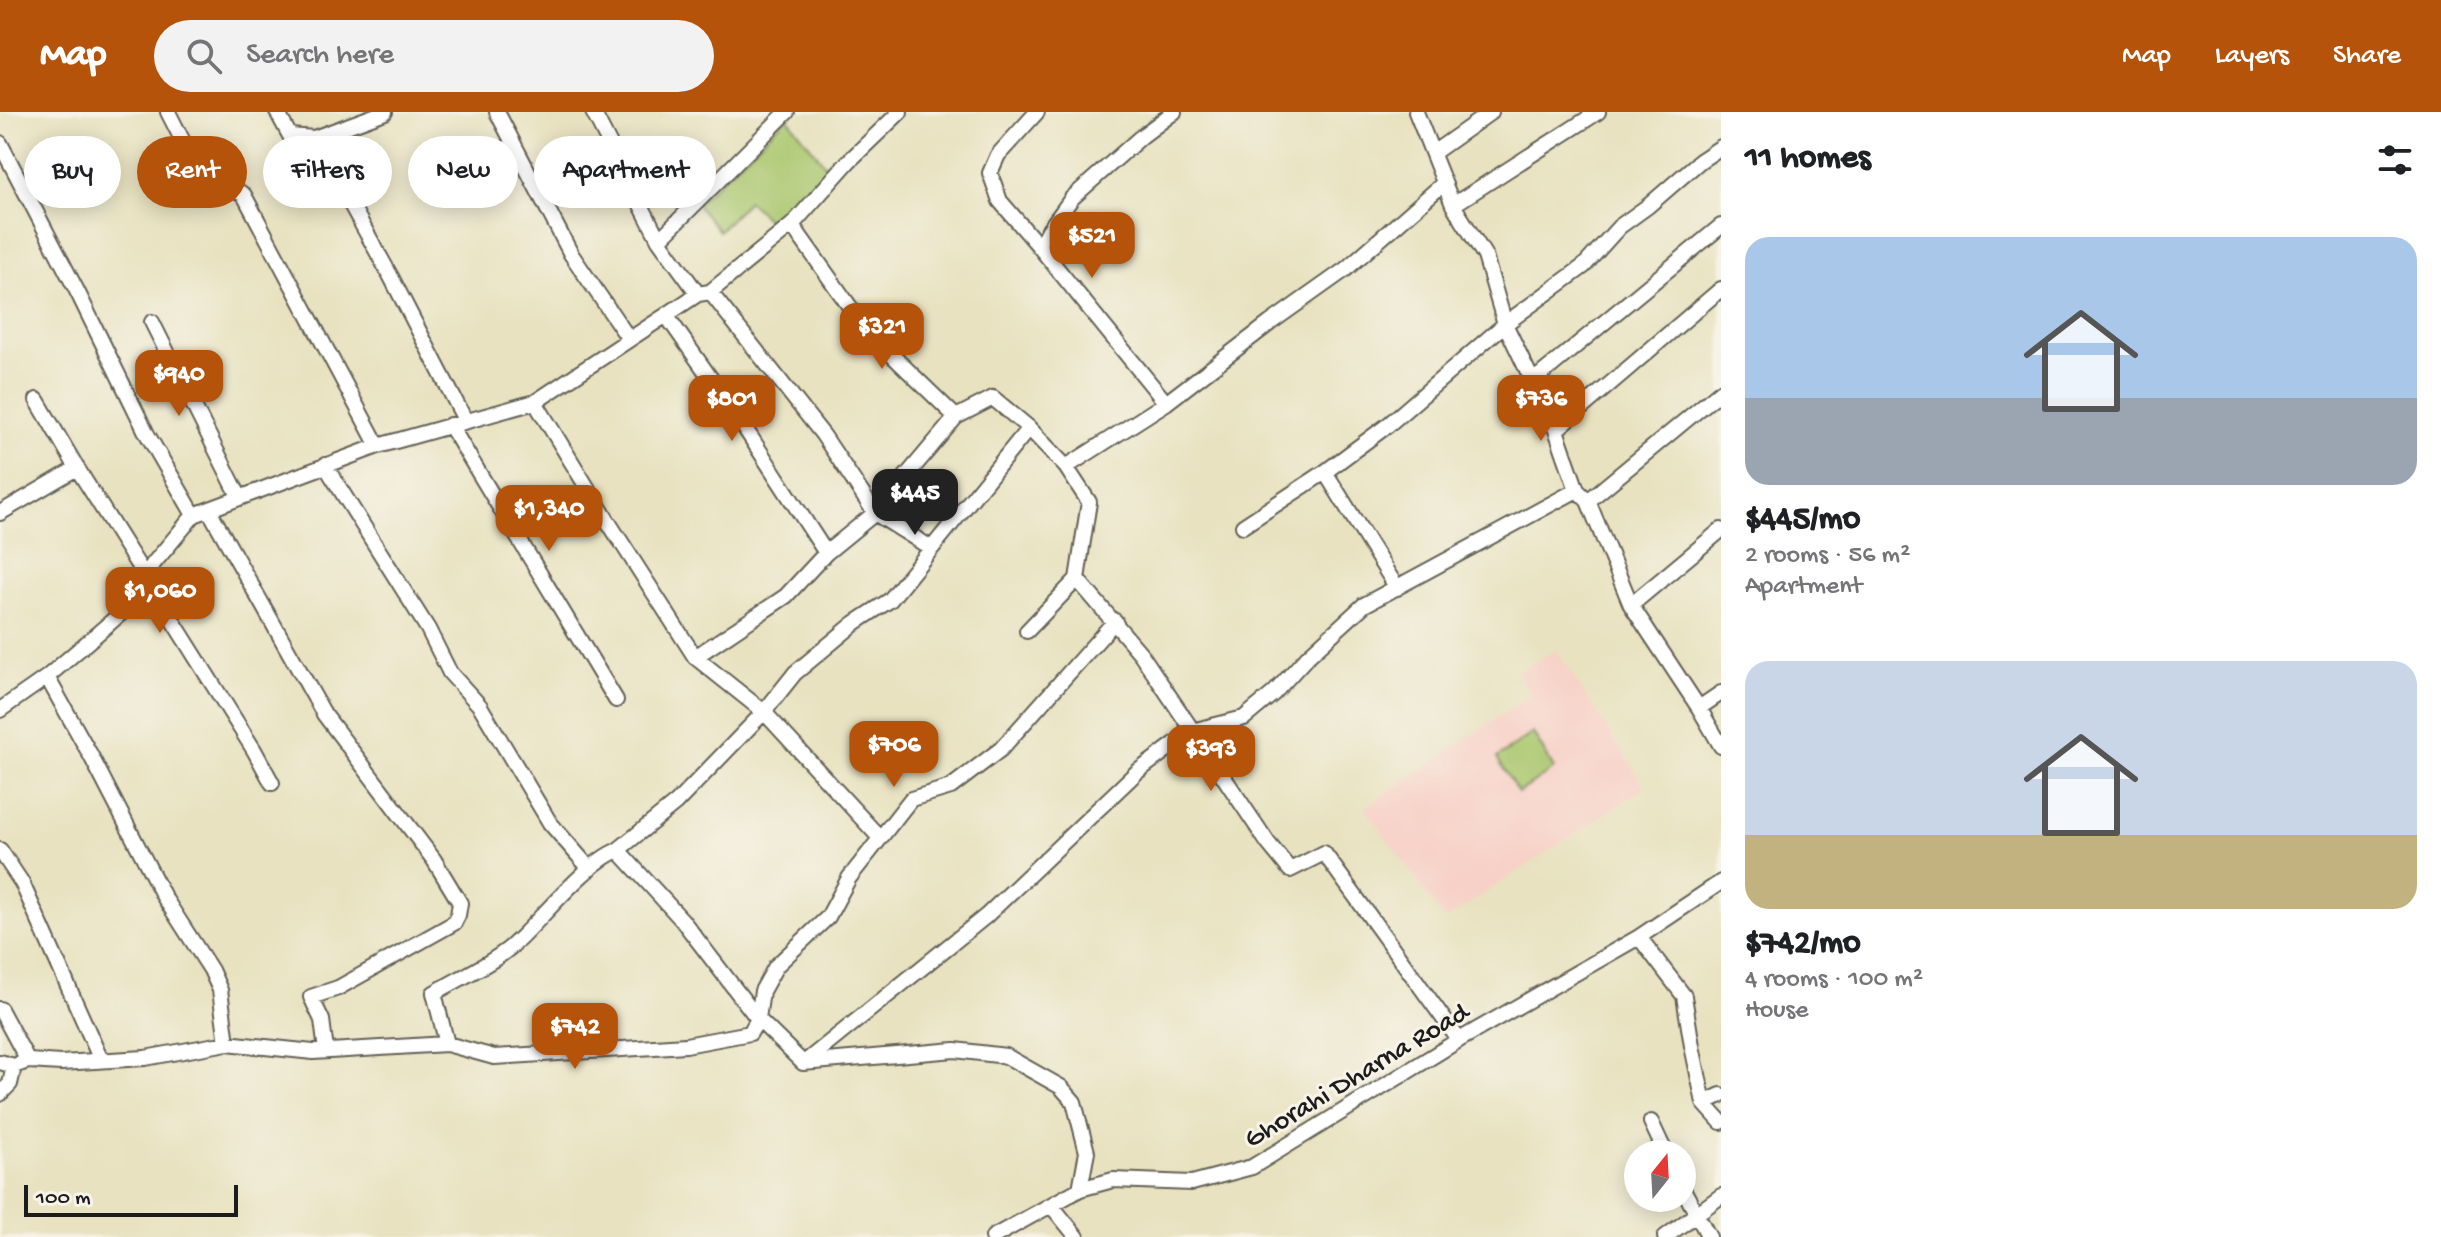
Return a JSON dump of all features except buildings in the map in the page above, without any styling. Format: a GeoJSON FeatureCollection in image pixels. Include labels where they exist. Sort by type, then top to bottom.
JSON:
{"type":"FeatureCollection","features":[{"type":"Feature","properties":{"kind":"street"},"geometry":{"type":"LineString","coordinates":[[168,112],[210,190],[217,191],[224,187],[244,195],[378,446]]}},
{"type":"Feature","properties":{"kind":"street"},"geometry":{"type":"LineString","coordinates":[[277,112],[290,136]]}},
{"type":"Feature","properties":{"kind":"street"},"geometry":{"type":"LineString","coordinates":[[497,112],[571,254],[629,339]]}},
{"type":"Feature","properties":{"kind":"street"},"geometry":{"type":"LineString","coordinates":[[593,112],[659,240],[823,435],[875,513],[931,548]]}},
{"type":"Feature","properties":{"kind":"street"},"geometry":{"type":"LineString","coordinates":[[659,240],[787,112]]}},
{"type":"Feature","properties":{"kind":"street"},"geometry":{"type":"LineString","coordinates":[[0,710],[47,677],[126,609],[153,564],[194,515],[378,446],[535,402],[704,293],[792,225],[848,162],[900,112]]}},
{"type":"Feature","properties":{"kind":"street"},"geometry":{"type":"LineString","coordinates":[[1037,112],[998,155],[990,173],[1000,201],[1166,403]]}},
{"type":"Feature","properties":{"kind":"street"},"geometry":{"type":"LineString","coordinates":[[1038,245],[1072,198],[1106,166],[1174,112]]}},
{"type":"Feature","properties":{"kind":"street"},"geometry":{"type":"LineString","coordinates":[[1416,112],[1453,205],[1485,256],[1505,324],[1556,430],[1577,490],[1588,501],[1631,605],[1721,746]]}},
{"type":"Feature","properties":{"kind":"street"},"geometry":{"type":"LineString","coordinates":[[1433,153],[1491,112]]}},
{"type":"Feature","properties":{"kind":"street"},"geometry":{"type":"LineString","coordinates":[[1453,205],[1598,112]]}},
{"type":"Feature","properties":{"kind":"street"},"geometry":{"type":"LineString","coordinates":[[319,136],[380,113]]}},
{"type":"Feature","properties":{"kind":"street"},"geometry":{"type":"LineString","coordinates":[[0,143],[147,434],[194,515]]}},
{"type":"Feature","properties":{"kind":"street"},"geometry":{"type":"LineString","coordinates":[[1243,526],[1325,472],[1388,425],[1505,324],[1584,266],[1619,227],[1721,147]]}},
{"type":"Feature","properties":{"kind":"street"},"geometry":{"type":"LineString","coordinates":[[1066,467],[1166,403],[1346,269],[1444,183]]}},
{"type":"Feature","properties":{"kind":"street"},"geometry":{"type":"LineString","coordinates":[[353,208],[465,420]]}},
{"type":"Feature","properties":{"kind":"street"},"geometry":{"type":"LineString","coordinates":[[792,225],[867,331],[956,417]]}},
{"type":"Feature","properties":{"kind":"street"},"geometry":{"type":"LineString","coordinates":[[1532,382],[1721,226]]}},
{"type":"Feature","properties":{"kind":"street"},"geometry":{"type":"LineString","coordinates":[[1556,430],[1721,289]]}},
{"type":"Feature","properties":{"kind":"street"},"geometry":{"type":"LineString","coordinates":[[666,315],[735,413],[826,553]]}},
{"type":"Feature","properties":{"kind":"street"},"geometry":{"type":"LineString","coordinates":[[152,322],[240,498]]}},
{"type":"Feature","properties":{"kind":"street"},"geometry":{"type":"LineString","coordinates":[[1588,501],[1721,391]]}},
{"type":"Feature","properties":{"kind":"street"},"geometry":{"type":"LineString","coordinates":[[695,657],[786,596],[826,553],[875,513],[956,417],[993,398],[1029,428],[1066,467],[1089,502],[1077,579],[1027,631]]}},
{"type":"Feature","properties":{"kind":"street"},"geometry":{"type":"LineString","coordinates":[[37,400],[272,783]]}},
{"type":"Feature","properties":{"kind":"street"},"geometry":{"type":"LineString","coordinates":[[535,402],[695,657],[764,712],[880,838]]}},
{"type":"Feature","properties":{"kind":"street"},"geometry":{"type":"LineString","coordinates":[[450,425],[616,700]]}},
{"type":"Feature","properties":{"kind":"street"},"geometry":{"type":"LineString","coordinates":[[447,1044],[434,993],[510,948],[606,855],[618,850],[676,803],[764,712],[795,673],[855,623],[890,600],[1029,428]]}},
{"type":"Feature","properties":{"kind":"street"},"geometry":{"type":"LineString","coordinates":[[325,465],[428,629],[450,673],[480,706],[550,823],[590,869]]}},
{"type":"Feature","properties":{"kind":"street"},"geometry":{"type":"LineString","coordinates":[[0,513],[77,468]]}},
{"type":"Feature","properties":{"kind":"street"},"geometry":{"type":"LineString","coordinates":[[1325,472],[1397,588]]}},
{"type":"Feature","properties":{"kind":"street"},"geometry":{"type":"LineString","coordinates":[[803,1063],[986,916],[1137,772],[1192,731],[1244,718],[1364,605],[1577,490]]}},
{"type":"Feature","properties":{"kind":"street"},"geometry":{"type":"LineString","coordinates":[[209,510],[324,714],[434,860],[460,903],[454,923],[338,988],[311,997],[322,1020],[326,1051]]}},
{"type":"Feature","properties":{"kind":"street"},"geometry":{"type":"LineString","coordinates":[[1631,605],[1721,530]]}},
{"type":"Feature","properties":{"kind":"street"},"geometry":{"type":"LineString","coordinates":[[1077,579],[1141,654],[1268,843],[1290,870],[1324,853],[1459,1040]]}},
{"type":"Feature","properties":{"kind":"street"},"geometry":{"type":"LineString","coordinates":[[14,1063],[145,1058],[227,1043],[313,1052],[447,1044],[494,1057],[686,1045],[750,1033],[758,1019],[762,991],[776,966],[828,917],[849,878],[911,799],[951,787],[1001,749],[1115,621]]}},
{"type":"Feature","properties":{"kind":"street"},"geometry":{"type":"LineString","coordinates":[[47,677],[164,897],[211,970],[220,990],[227,1043]]}},
{"type":"Feature","properties":{"kind":"street"},"geometry":{"type":"LineString","coordinates":[[1699,708],[1721,693]]}},
{"type":"Feature","properties":{"kind":"street"},"geometry":{"type":"LineString","coordinates":[[0,850],[22,883],[101,1060]]}},
{"type":"Feature","properties":{"kind":"street"},"geometry":{"type":"LineString","coordinates":[[618,850],[682,920],[758,1019],[803,1063],[955,1050],[1006,1056],[1061,1087],[1074,1102],[1087,1152],[1080,1189]]}},
{"type":"Feature","properties":{"kind":"street","name":"Ghorahi Dharna Road"},"geometry":{"type":"LineString","coordinates":[[993,1237],[1080,1189],[1113,1180],[1192,1183],[1252,1167],[1459,1040],[1639,937],[1721,882]]}},
{"type":"Feature","properties":{"kind":"street"},"geometry":{"type":"LineString","coordinates":[[1639,937],[1684,996],[1704,1103],[1721,1122]]}},
{"type":"Feature","properties":{"kind":"street"},"geometry":{"type":"LineString","coordinates":[[0,1009],[14,1063],[10,1084],[0,1094]]}},
{"type":"Feature","properties":{"kind":"street"},"geometry":{"type":"LineString","coordinates":[[1704,1103],[1721,1095]]}},
{"type":"Feature","properties":{"kind":"street"},"geometry":{"type":"LineString","coordinates":[[1651,1122],[1659,1140]]}},
{"type":"Feature","properties":{"kind":"street"},"geometry":{"type":"LineString","coordinates":[[1665,1237],[1721,1196]]}},
{"type":"Feature","properties":{"kind":"street"},"geometry":{"type":"LineString","coordinates":[[1051,1205],[1077,1237]]}},
{"type":"Feature","properties":{"kind":"street"},"geometry":{"type":"LineString","coordinates":[[1694,1212],[1709,1237]]}},
{"type":"Feature","properties":{"kind":"shaded area"},"geometry":{"type":"Polygon","coordinates":[[[1556,650],[1645,787],[1445,920],[1365,808],[1531,695],[1517,672],[1556,650]]]}},
{"type":"Feature","properties":{"kind":"green space"},"geometry":{"type":"Polygon","coordinates":[[[787,117],[830,171],[776,227],[748,201],[719,231],[699,208],[716,208],[716,185],[787,117]]]}},
{"type":"Feature","properties":{"kind":"green space"},"geometry":{"type":"Polygon","coordinates":[[[1533,733],[1554,769],[1518,793],[1497,758],[1533,733]]]}}]}
